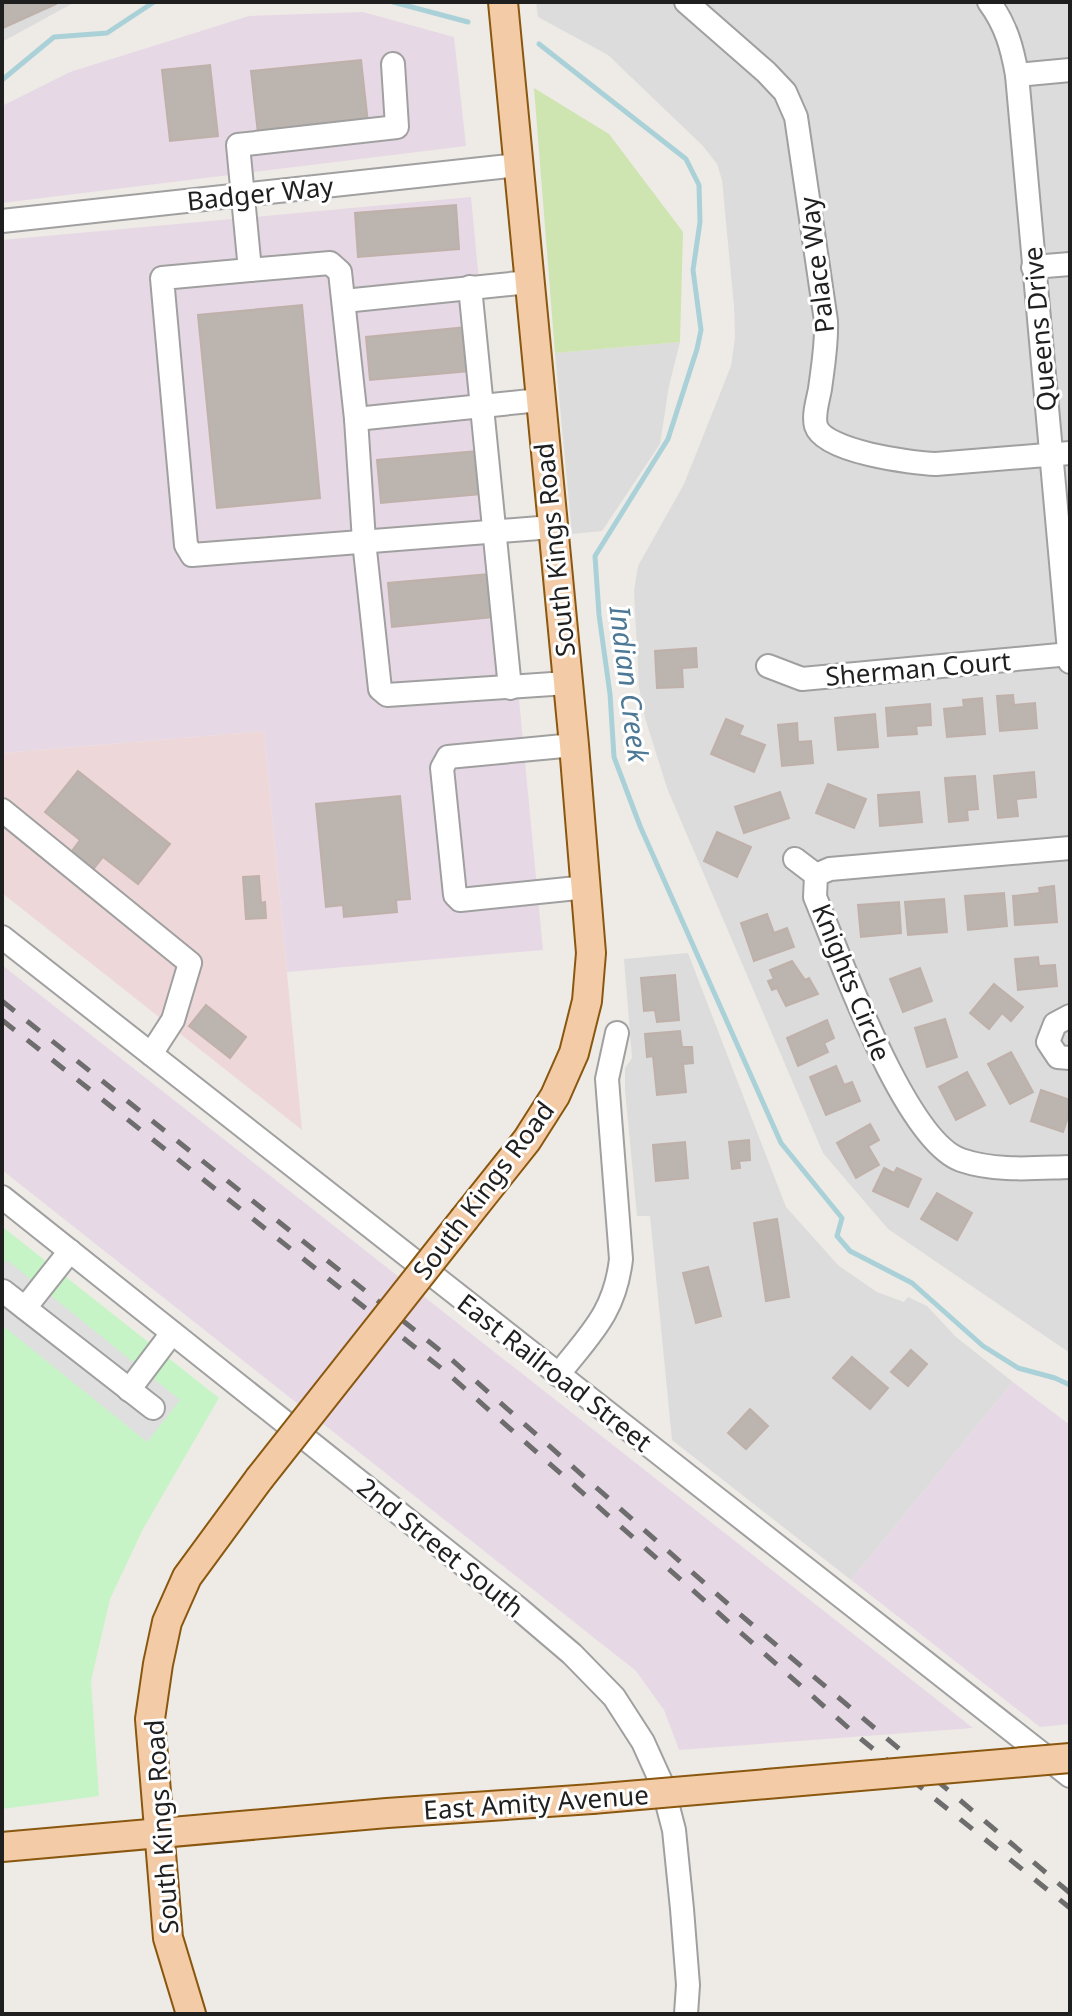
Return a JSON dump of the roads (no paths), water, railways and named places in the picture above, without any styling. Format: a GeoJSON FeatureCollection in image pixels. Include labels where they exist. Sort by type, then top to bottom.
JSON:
{"type":"FeatureCollection","features":[{"type":"Feature","properties":{"kind":"main road","name":"South Kings Road"},"geometry":{"type":"LineString","coordinates":[[191,2014],[168,1938],[150,1719],[167,1622],[187,1577],[259,1479],[527,1140],[555,1096],[574,1053],[587,1001],[591,953],[587,887],[503,2]]}},
{"type":"Feature","properties":{"kind":"main road","name":"East Amity Avenue"},"geometry":{"type":"LineString","coordinates":[[2,1847],[1070,1758]]}},
{"type":"Feature","properties":{"kind":"street","name":"Palace Way"},"geometry":{"type":"LineString","coordinates":[[686,2],[766,72],[785,92],[796,117],[826,321],[826,349],[816,413],[816,425],[821,435],[844,446],[916,463],[1060,454]]}},
{"type":"Feature","properties":{"kind":"street","name":"Queens Drive"},"geometry":{"type":"LineString","coordinates":[[989,2],[1011,42],[1017,75],[1033,267],[1060,454],[1070,662]]}},
{"type":"Feature","properties":{"kind":"street"},"geometry":{"type":"LineString","coordinates":[[250,270],[238,145],[397,127],[393,64]]}},
{"type":"Feature","properties":{"kind":"street"},"geometry":{"type":"LineString","coordinates":[[1017,75],[1070,70]]}},
{"type":"Feature","properties":{"kind":"street","name":"Badger Way"},"geometry":{"type":"LineString","coordinates":[[2,221],[518,165]]}},
{"type":"Feature","properties":{"kind":"street"},"geometry":{"type":"LineString","coordinates":[[552,527],[364,541],[192,555],[186,545],[162,278],[330,263],[340,272],[356,419],[364,541],[380,689],[387,695],[567,683]]}},
{"type":"Feature","properties":{"kind":"street"},"geometry":{"type":"LineString","coordinates":[[1033,267],[1070,264]]}},
{"type":"Feature","properties":{"kind":"street"},"geometry":{"type":"LineString","coordinates":[[344,301],[529,282]]}},
{"type":"Feature","properties":{"kind":"street"},"geometry":{"type":"LineString","coordinates":[[470,287],[510,688]]}},
{"type":"Feature","properties":{"kind":"street"},"geometry":{"type":"LineString","coordinates":[[356,419],[540,400]]}},
{"type":"Feature","properties":{"kind":"street","name":"Sherman Court"},"geometry":{"type":"LineString","coordinates":[[768,666],[802,679],[1070,654]]}},
{"type":"Feature","properties":{"kind":"street"},"geometry":{"type":"LineString","coordinates":[[574,745],[448,757],[442,768],[455,895],[460,900],[587,887]]}},
{"type":"Feature","properties":{"kind":"street"},"geometry":{"type":"LineString","coordinates":[[2,810],[190,963],[173,1020],[151,1054]]}},
{"type":"Feature","properties":{"kind":"street","name":"Knights Circle"},"geometry":{"type":"LineString","coordinates":[[1070,848],[830,869],[816,875],[815,897],[892,1079],[936,1145],[958,1159],[998,1168],[1070,1167]]}},
{"type":"Feature","properties":{"kind":"street"},"geometry":{"type":"LineString","coordinates":[[795,859],[816,875]]}},
{"type":"Feature","properties":{"kind":"street","name":"East Railroad Street"},"geometry":{"type":"LineString","coordinates":[[2,937],[1070,1776]]}},
{"type":"Feature","properties":{"kind":"street"},"geometry":{"type":"LineString","coordinates":[[1070,1016],[1055,1024],[1048,1042],[1058,1057],[1070,1058]]}},
{"type":"Feature","properties":{"kind":"street"},"geometry":{"type":"LineString","coordinates":[[558,1375],[608,1311],[618,1287],[621,1259],[607,1079],[617,1033]]}},
{"type":"Feature","properties":{"kind":"street","name":"2nd Street South"},"geometry":{"type":"LineString","coordinates":[[2,1197],[518,1608],[572,1654],[614,1697],[643,1742],[662,1784],[674,1830],[688,1985],[686,2014]]}},
{"type":"Feature","properties":{"kind":"street"},"geometry":{"type":"LineString","coordinates":[[25,1308],[70,1251]]}},
{"type":"Feature","properties":{"kind":"street"},"geometry":{"type":"LineString","coordinates":[[3,1291],[153,1408]]}},
{"type":"Feature","properties":{"kind":"street"},"geometry":{"type":"LineString","coordinates":[[129,1390],[172,1333]]}},
{"type":"Feature","properties":{"kind":"waterway","name":"Indian Creek"},"geometry":{"type":"LineString","coordinates":[[2,80],[54,37],[107,33],[154,2]]}},
{"type":"Feature","properties":{"kind":"waterway","name":"Indian Creek"},"geometry":{"type":"LineString","coordinates":[[393,2],[468,22]]}},
{"type":"Feature","properties":{"kind":"waterway","name":"Indian Creek"},"geometry":{"type":"LineString","coordinates":[[539,44],[686,159],[699,185],[700,222],[693,270],[701,330],[697,349],[668,439],[595,556],[614,757],[640,826],[781,1143],[842,1218],[837,1236],[850,1251],[912,1283],[983,1346],[1018,1368],[1070,1385]]}},
{"type":"Feature","properties":{"kind":"railway"},"geometry":{"type":"LineString","coordinates":[[2,1001],[452,1360],[736,1611],[1070,1893]]}},
{"type":"Feature","properties":{"kind":"railway"},"geometry":{"type":"LineString","coordinates":[[2,1020],[446,1372],[861,1739],[1070,1908]]}}]}
